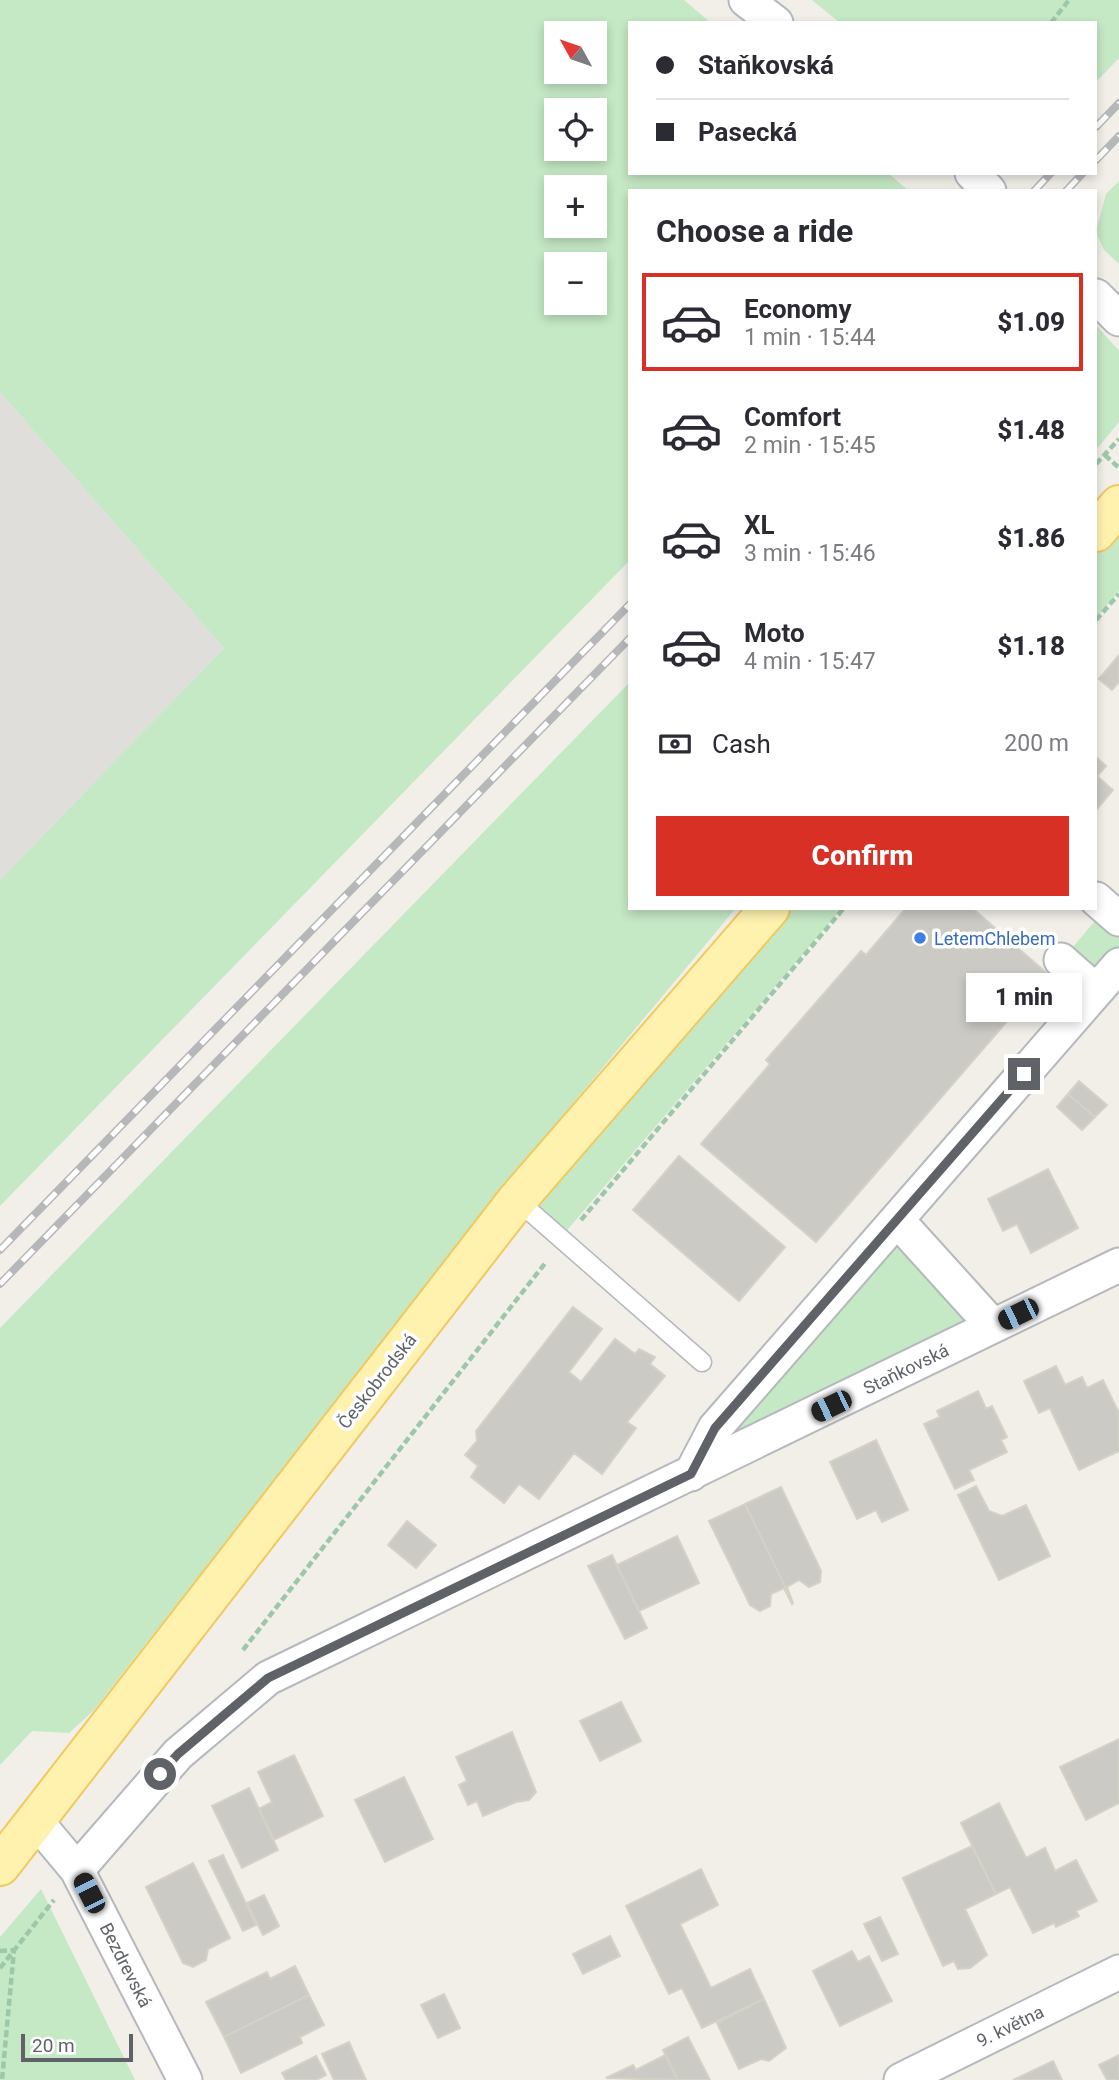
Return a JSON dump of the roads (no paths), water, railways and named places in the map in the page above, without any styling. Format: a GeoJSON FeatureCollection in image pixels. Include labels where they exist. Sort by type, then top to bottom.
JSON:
{"type":"FeatureCollection","features":[{"type":"Feature","properties":{"kind":"main road"},"geometry":{"type":"LineString","coordinates":[[1097,531],[1119,505]]}},
{"type":"Feature","properties":{"kind":"main road","name":"Českobrodská"},"geometry":{"type":"LineString","coordinates":[[0,1866],[517,1200],[768,910]]}},
{"type":"Feature","properties":{"kind":"street"},"geometry":{"type":"LineString","coordinates":[[746,0],[773,21]]}},
{"type":"Feature","properties":{"kind":"street"},"geometry":{"type":"LineString","coordinates":[[973,175],[987,189]]}},
{"type":"Feature","properties":{"kind":"street"},"geometry":{"type":"LineString","coordinates":[[1097,297],[1119,319]]}},
{"type":"Feature","properties":{"kind":"street"},"geometry":{"type":"LineString","coordinates":[[1097,900],[1119,919]]}},
{"type":"Feature","properties":{"kind":"street"},"geometry":{"type":"LineString","coordinates":[[1061,960],[1096,991]]}},
{"type":"Feature","properties":{"kind":"street"},"geometry":{"type":"LineString","coordinates":[[691,1474],[715,1428],[1119,965]]}},
{"type":"Feature","properties":{"kind":"street"},"geometry":{"type":"LineString","coordinates":[[898,1221],[993,1326]]}},
{"type":"Feature","properties":{"kind":"street","name":"Staňkovská"},"geometry":{"type":"LineString","coordinates":[[77,1870],[178,1754],[268,1678],[1119,1265]]}},
{"type":"Feature","properties":{"kind":"street","name":"Bezdrevská"},"geometry":{"type":"LineString","coordinates":[[36,1821],[77,1870],[185,2080]]}},
{"type":"Feature","properties":{"kind":"street","name":"9. května"},"geometry":{"type":"LineString","coordinates":[[901,2080],[1119,1972]]}},
{"type":"Feature","properties":{"kind":"lane"},"geometry":{"type":"LineString","coordinates":[[517,1200],[702,1362]]}},
{"type":"Feature","properties":{"kind":"railway"},"geometry":{"type":"LineString","coordinates":[[1097,126],[1119,103]]}},
{"type":"Feature","properties":{"kind":"railway"},"geometry":{"type":"LineString","coordinates":[[1097,159],[1119,136]]}},
{"type":"Feature","properties":{"kind":"railway"},"geometry":{"type":"LineString","coordinates":[[1036,189],[1049,175]]}},
{"type":"Feature","properties":{"kind":"railway"},"geometry":{"type":"LineString","coordinates":[[1068,189],[1081,175]]}},
{"type":"Feature","properties":{"kind":"railway"},"geometry":{"type":"LineString","coordinates":[[0,1250],[628,606]]}},
{"type":"Feature","properties":{"kind":"railway"},"geometry":{"type":"LineString","coordinates":[[0,1284],[628,640]]}},
{"type":"Feature","properties":{"kind":"place","name":"LetemChlebem"},"geometry":{"type":"Point","coordinates":[920,938]}}]}
